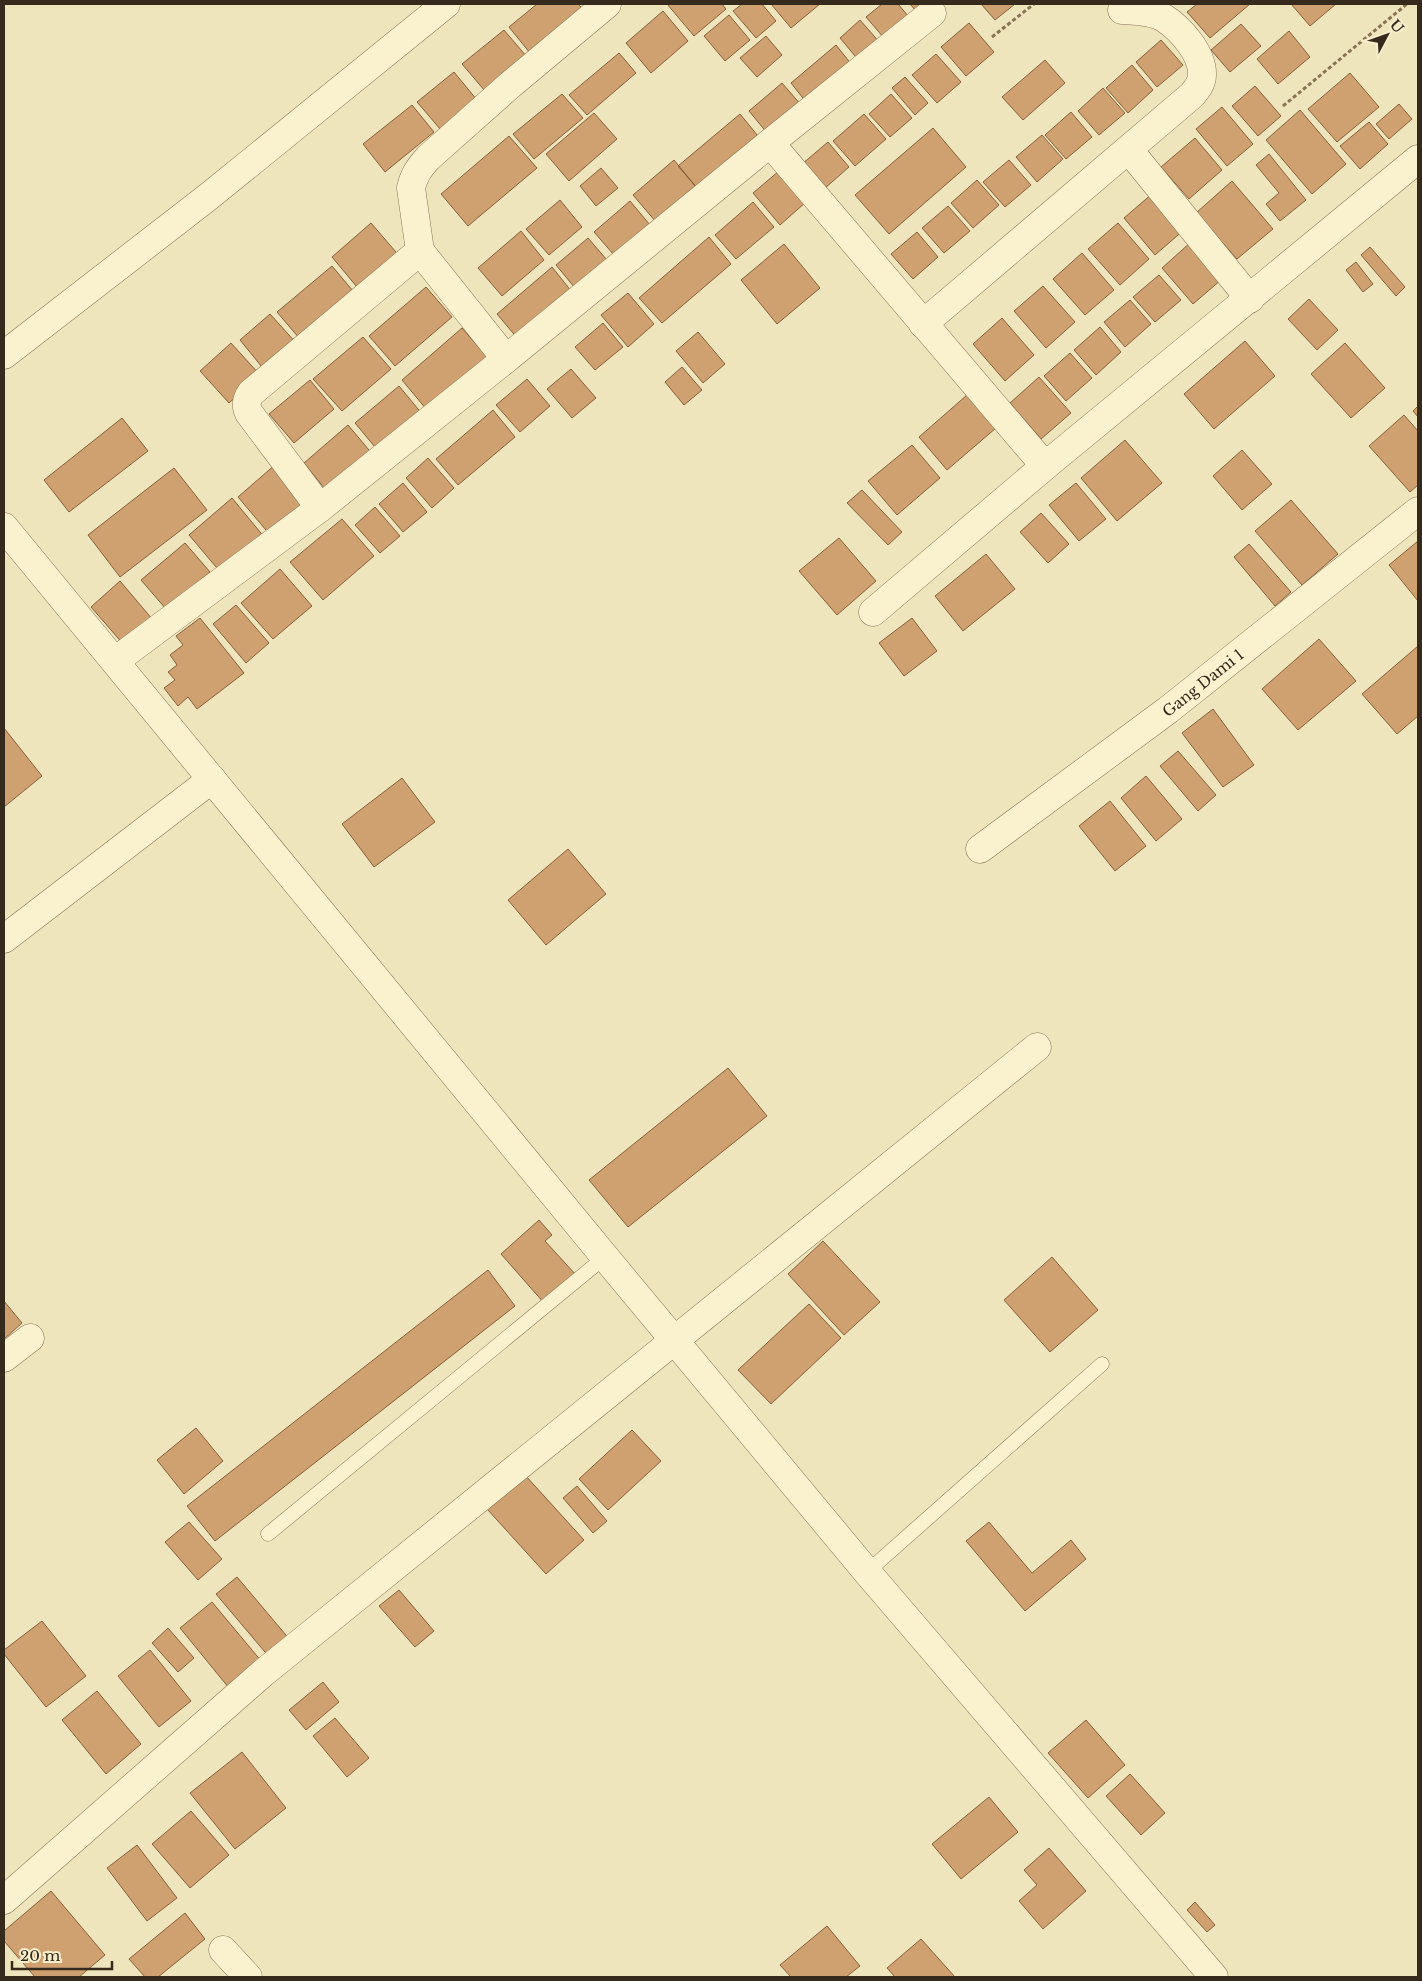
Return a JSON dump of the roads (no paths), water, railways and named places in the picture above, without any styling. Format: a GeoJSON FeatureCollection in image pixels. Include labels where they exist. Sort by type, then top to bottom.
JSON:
{"type":"FeatureCollection","features":[{"type":"Feature","properties":{"kind":"street"},"geometry":{"type":"LineString","coordinates":[[4,355],[208,197],[446,4]]}},
{"type":"Feature","properties":{"kind":"street"},"geometry":{"type":"LineString","coordinates":[[506,360],[420,251],[411,188],[413,179],[418,169],[510,85],[607,4]]}},
{"type":"Feature","properties":{"kind":"street"},"geometry":{"type":"LineString","coordinates":[[923,324],[1192,96],[1200,85],[1202,74],[1195,51],[1176,27],[1163,18],[1147,12],[1122,10]]}},
{"type":"Feature","properties":{"kind":"street"},"geometry":{"type":"LineString","coordinates":[[115,661],[320,508],[506,360],[770,143],[932,13]]}},
{"type":"Feature","properties":{"kind":"street"},"geometry":{"type":"LineString","coordinates":[[770,143],[1045,466]]}},
{"type":"Feature","properties":{"kind":"street"},"geometry":{"type":"LineString","coordinates":[[1128,150],[1250,299]]}},
{"type":"Feature","properties":{"kind":"street"},"geometry":{"type":"LineString","coordinates":[[873,612],[1045,466],[1418,159]]}},
{"type":"Feature","properties":{"kind":"street"},"geometry":{"type":"LineString","coordinates":[[320,508],[249,413],[246,408],[247,398],[420,251]]}},
{"type":"Feature","properties":{"kind":"street","name":"Gang Dami 1"},"geometry":{"type":"LineString","coordinates":[[980,849],[1168,710],[1418,511]]}},
{"type":"Feature","properties":{"kind":"street"},"geometry":{"type":"LineString","coordinates":[[4,527],[605,1258],[868,1572],[1214,1977]]}},
{"type":"Feature","properties":{"kind":"street"},"geometry":{"type":"LineString","coordinates":[[4,938],[212,779]]}},
{"type":"Feature","properties":{"kind":"street"},"geometry":{"type":"LineString","coordinates":[[4,1900],[262,1673],[1037,1047]]}},
{"type":"Feature","properties":{"kind":"street"},"geometry":{"type":"LineString","coordinates":[[4,1358],[30,1338]]}},
{"type":"Feature","properties":{"kind":"street"},"geometry":{"type":"LineString","coordinates":[[224,1950],[248,1977]]}},
{"type":"Feature","properties":{"kind":"lane"},"geometry":{"type":"LineString","coordinates":[[268,1534],[605,1258]]}},
{"type":"Feature","properties":{"kind":"lane"},"geometry":{"type":"LineString","coordinates":[[868,1572],[1102,1364]]}}]}
